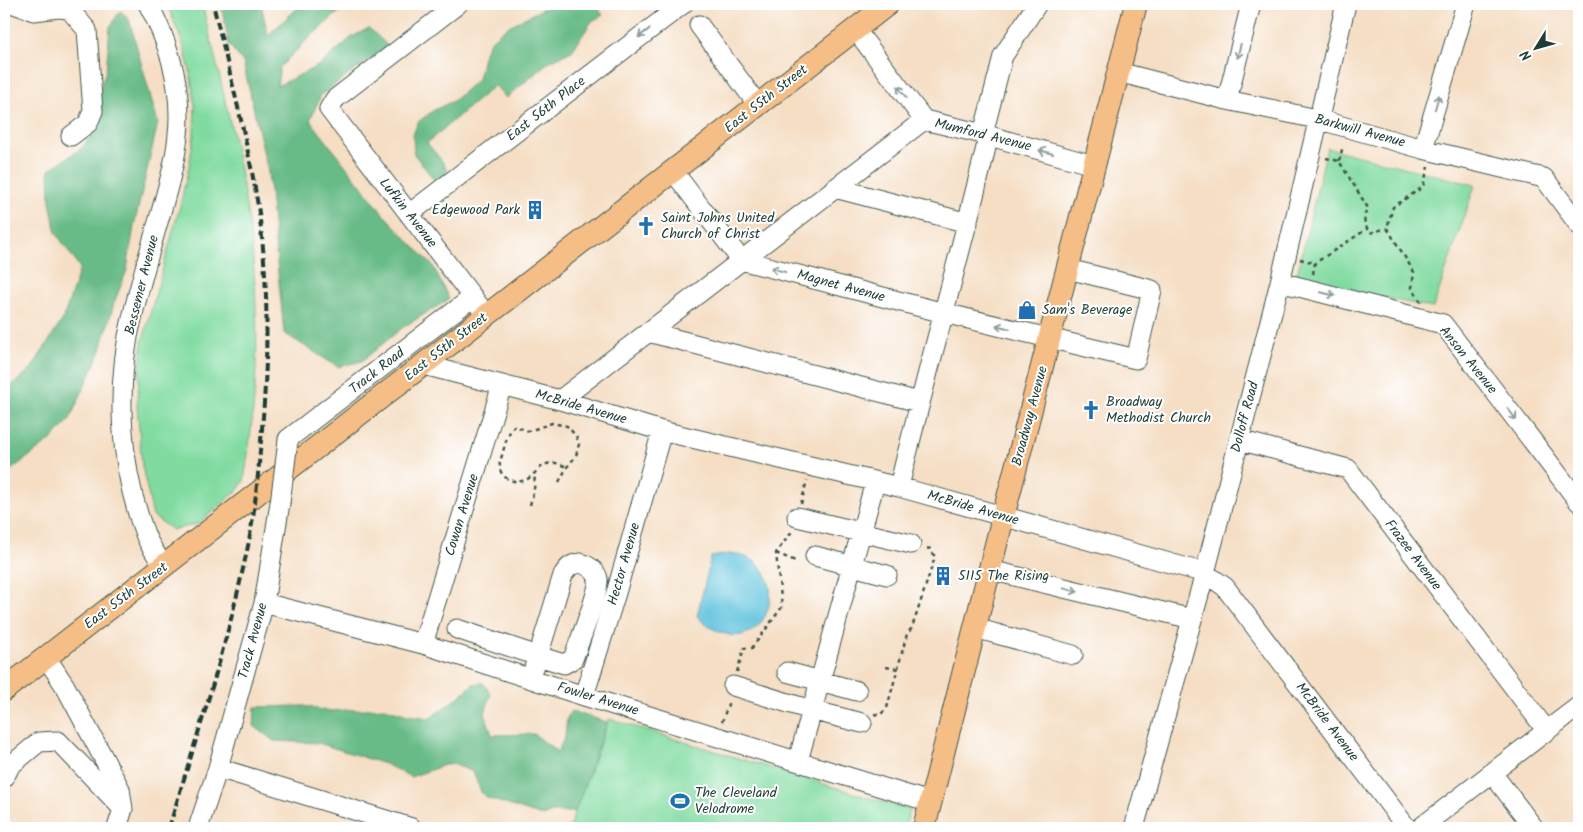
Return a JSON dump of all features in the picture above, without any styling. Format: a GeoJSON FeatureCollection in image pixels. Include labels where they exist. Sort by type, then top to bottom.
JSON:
{"type":"FeatureCollection","features":[{"type":"Feature","properties":{"kind":"main road","name":"East 55th Street"},"geometry":{"type":"LineString","coordinates":[[4,690],[888,4]]}},
{"type":"Feature","properties":{"kind":"main road","name":"Broadway Avenue"},"geometry":{"type":"LineString","coordinates":[[925,828],[930,802],[1136,4]]}},
{"type":"Feature","properties":{"kind":"street"},"geometry":{"type":"LineString","coordinates":[[14,4],[34,11],[58,8],[69,9],[87,30],[93,111],[88,123],[71,136]]}},
{"type":"Feature","properties":{"kind":"street","name":"Bessemer Avenue"},"geometry":{"type":"LineString","coordinates":[[148,4],[168,52],[175,78],[179,115],[177,147],[171,177],[132,316],[124,363],[122,405],[125,448],[137,507],[145,535],[164,567]]}},
{"type":"Feature","properties":{"kind":"street","name":"Lufkin Avenue"},"geometry":{"type":"LineString","coordinates":[[458,4],[335,99],[329,109],[487,316]]}},
{"type":"Feature","properties":{"kind":"street","name":"East 56th Place"},"geometry":{"type":"LineString","coordinates":[[409,214],[683,4]]}},
{"type":"Feature","properties":{"kind":"street"},"geometry":{"type":"LineString","coordinates":[[899,488],[968,223],[1003,56],[1037,4]]}},
{"type":"Feature","properties":{"kind":"street"},"geometry":{"type":"LineString","coordinates":[[1227,100],[1251,4]]}},
{"type":"Feature","properties":{"kind":"street","name":"Dolloff Road"},"geometry":{"type":"LineString","coordinates":[[1134,828],[1205,573],[1280,282],[1346,4]]}},
{"type":"Feature","properties":{"kind":"street"},"geometry":{"type":"LineString","coordinates":[[1424,149],[1466,4]]}},
{"type":"Feature","properties":{"kind":"street"},"geometry":{"type":"LineString","coordinates":[[699,25],[758,105]]}},
{"type":"Feature","properties":{"kind":"street","name":"Mumford Avenue"},"geometry":{"type":"LineString","coordinates":[[855,29],[924,120],[986,134],[1093,166]]}},
{"type":"Feature","properties":{"kind":"street","name":"Barkwill Avenue"},"geometry":{"type":"LineString","coordinates":[[1118,72],[1227,100],[1318,119],[1424,149],[1544,178],[1579,225]]}},
{"type":"Feature","properties":{"kind":"street"},"geometry":{"type":"LineString","coordinates":[[560,400],[924,120]]}},
{"type":"Feature","properties":{"kind":"street"},"geometry":{"type":"LineString","coordinates":[[673,171],[741,260]]}},
{"type":"Feature","properties":{"kind":"street"},"geometry":{"type":"LineString","coordinates":[[835,188],[968,223]]}},
{"type":"Feature","properties":{"kind":"street","name":"Magnet Avenue"},"geometry":{"type":"LineString","coordinates":[[741,260],[944,313],[1136,359],[1152,290],[1068,270]]}},
{"type":"Feature","properties":{"kind":"street","name":"Anson Avenue"},"geometry":{"type":"LineString","coordinates":[[1280,282],[1443,324],[1579,502]]}},
{"type":"Feature","properties":{"kind":"street","name":"Track Road"},"geometry":{"type":"LineString","coordinates":[[287,449],[288,439],[473,297]]}},
{"type":"Feature","properties":{"kind":"street"},"geometry":{"type":"LineString","coordinates":[[648,332],[920,402]]}},
{"type":"Feature","properties":{"kind":"street","name":"McBride Avenue"},"geometry":{"type":"LineString","coordinates":[[424,364],[560,400],[662,431],[899,488],[1205,573],[1225,587],[1407,828]]}},
{"type":"Feature","properties":{"kind":"street","name":"Cowan Avenue"},"geometry":{"type":"LineString","coordinates":[[422,644],[502,385]]}},
{"type":"Feature","properties":{"kind":"street","name":"Hector Avenue"},"geometry":{"type":"LineString","coordinates":[[584,696],[607,590],[662,431]]}},
{"type":"Feature","properties":{"kind":"street","name":"Frazee Avenue"},"geometry":{"type":"LineString","coordinates":[[1238,440],[1348,469],[1547,731]]}},
{"type":"Feature","properties":{"kind":"street","name":"Track Avenue"},"geometry":{"type":"LineString","coordinates":[[198,828],[218,768],[264,603],[287,449]]}},
{"type":"Feature","properties":{"kind":"street"},"geometry":{"type":"LineString","coordinates":[[798,761],[875,482]]}},
{"type":"Feature","properties":{"kind":"street"},"geometry":{"type":"LineString","coordinates":[[797,517],[915,546]]}},
{"type":"Feature","properties":{"kind":"street"},"geometry":{"type":"LineString","coordinates":[[815,556],[887,575]]}},
{"type":"Feature","properties":{"kind":"street"},"geometry":{"type":"LineString","coordinates":[[457,629],[538,656],[564,664],[573,659],[607,590],[590,567],[581,563],[567,567],[563,575],[538,656],[531,678]]}},
{"type":"Feature","properties":{"kind":"street"},"geometry":{"type":"LineString","coordinates":[[990,570],[1192,619]]}},
{"type":"Feature","properties":{"kind":"street","name":"Fowler Avenue"},"geometry":{"type":"LineString","coordinates":[[264,603],[422,644],[584,696],[930,802]]}},
{"type":"Feature","properties":{"kind":"street"},"geometry":{"type":"LineString","coordinates":[[975,628],[1073,655]]}},
{"type":"Feature","properties":{"kind":"street"},"geometry":{"type":"LineString","coordinates":[[46,657],[65,686],[120,789],[123,809],[117,828]]}},
{"type":"Feature","properties":{"kind":"street"},"geometry":{"type":"LineString","coordinates":[[786,672],[857,691]]}},
{"type":"Feature","properties":{"kind":"street"},"geometry":{"type":"LineString","coordinates":[[733,686],[812,710],[867,719]]}},
{"type":"Feature","properties":{"kind":"street"},"geometry":{"type":"LineString","coordinates":[[1420,828],[1579,706]]}},
{"type":"Feature","properties":{"kind":"street"},"geometry":{"type":"LineString","coordinates":[[4,778],[10,766],[39,742],[58,741],[123,809]]}},
{"type":"Feature","properties":{"kind":"street"},"geometry":{"type":"LineString","coordinates":[[218,768],[412,828]]}},
{"type":"Feature","properties":{"kind":"street"},"geometry":{"type":"LineString","coordinates":[[1492,773],[1534,828]]}},
{"type":"Feature","properties":{"kind":"path"},"geometry":{"type":"LineString","coordinates":[[1339,161],[1343,146]]}},
{"type":"Feature","properties":{"kind":"path"},"geometry":{"type":"LineString","coordinates":[[1322,157],[1339,161],[1368,208],[1364,214],[1364,222],[1370,233],[1387,228]]}},
{"type":"Feature","properties":{"kind":"path"},"geometry":{"type":"LineString","coordinates":[[1421,303],[1412,288],[1414,272],[1387,228],[1393,207],[1422,187],[1428,167]]}},
{"type":"Feature","properties":{"kind":"path"},"geometry":{"type":"LineString","coordinates":[[1311,281],[1316,263],[1367,229]]}},
{"type":"Feature","properties":{"kind":"path"},"geometry":{"type":"LineString","coordinates":[[1295,257],[1316,263]]}},
{"type":"Feature","properties":{"kind":"path"},"geometry":{"type":"LineString","coordinates":[[559,482],[567,467],[576,456],[579,444],[576,436],[567,426],[552,423],[529,431],[514,426],[510,431],[500,465],[500,473],[505,478],[517,482],[526,480],[544,465],[552,462],[567,467]]}},
{"type":"Feature","properties":{"kind":"path"},"geometry":{"type":"LineString","coordinates":[[530,505],[536,481],[534,473]]}},
{"type":"Feature","properties":{"kind":"path"},"geometry":{"type":"LineString","coordinates":[[867,719],[880,715],[887,708],[907,634],[915,620],[935,557],[930,549],[915,546]]}},
{"type":"Feature","properties":{"kind":"path"},"geometry":{"type":"LineString","coordinates":[[722,725],[744,648],[752,648],[782,605],[776,554],[795,561]]}},
{"type":"Feature","properties":{"kind":"path"},"geometry":{"type":"LineString","coordinates":[[886,667],[898,669]]}},
{"type":"Feature","properties":{"kind":"green space"},"geometry":{"type":"Polygon","coordinates":[[[167,4],[202,4],[229,116],[244,192],[254,268],[257,329],[254,394],[244,481],[237,491],[198,524],[172,530],[153,516],[142,466],[137,406],[142,343],[180,206],[194,135],[195,106],[190,71],[183,44],[167,4]]]}},
{"type":"Feature","properties":{"kind":"green space"},"geometry":{"type":"Polygon","coordinates":[[[221,4],[261,4],[268,35],[302,4],[348,4],[309,38],[280,67],[277,86],[320,65],[352,37],[369,28],[388,46],[321,95],[310,120],[384,215],[433,266],[449,299],[402,328],[362,361],[338,367],[284,333],[268,172],[243,62],[229,45],[221,4]]]}},
{"type":"Feature","properties":{"kind":"green space"},"geometry":{"type":"Polygon","coordinates":[[[552,4],[595,4],[603,15],[592,21],[572,51],[550,61],[506,98],[495,85],[427,143],[442,161],[448,172],[435,181],[414,154],[413,135],[418,122],[434,110],[453,101],[478,79],[483,57],[490,41],[507,27],[552,4]]]}},
{"type":"Feature","properties":{"kind":"green space"},"geometry":{"type":"Polygon","coordinates":[[[120,11],[129,19],[158,123],[134,226],[127,270],[114,303],[101,350],[69,421],[51,440],[4,475],[4,392],[31,369],[63,319],[80,268],[56,233],[50,202],[49,170],[83,147],[98,123],[99,93],[106,70],[110,27],[120,11]]]}},
{"type":"Feature","properties":{"kind":"green space"},"geometry":{"type":"Polygon","coordinates":[[[1327,148],[1475,185],[1433,308],[1296,279],[1327,148]]]}},
{"type":"Feature","properties":{"kind":"green space"},"geometry":{"type":"Polygon","coordinates":[[[483,683],[491,694],[485,713],[492,735],[534,734],[558,752],[565,736],[567,718],[571,711],[607,722],[575,812],[552,812],[542,816],[487,798],[481,792],[473,772],[450,763],[411,777],[385,764],[318,743],[274,741],[254,726],[255,707],[304,706],[329,711],[385,708],[408,715],[430,718],[473,684],[483,683]]]}},
{"type":"Feature","properties":{"kind":"green space","name":"The Cleveland Velodrome"},"geometry":{"type":"Polygon","coordinates":[[[609,719],[910,810],[905,828],[569,828],[609,719]]]}},
{"type":"Feature","properties":{"kind":"water"},"geometry":{"type":"Polygon","coordinates":[[[729,554],[750,558],[763,569],[769,584],[770,601],[765,617],[755,629],[740,635],[722,633],[705,624],[697,616],[711,557],[729,554]]]}},
{"type":"Feature","properties":{"kind":"railway"},"geometry":{"type":"LineString","coordinates":[[169,828],[219,664],[247,550],[256,494],[265,390],[266,298],[258,206],[243,130],[213,4]]}},
{"type":"Feature","properties":{"kind":"place","name":"Edgewood Park"},"geometry":{"type":"Point","coordinates":[535,210]}},
{"type":"Feature","properties":{"kind":"place","name":"Saint Johns United Church of Christ"},"geometry":{"type":"Point","coordinates":[646,226]}},
{"type":"Feature","properties":{"kind":"place","name":"Sam's Beverage"},"geometry":{"type":"Point","coordinates":[1027,310]}},
{"type":"Feature","properties":{"kind":"place","name":"Broadway Methodist Church"},"geometry":{"type":"Point","coordinates":[1091,410]}},
{"type":"Feature","properties":{"kind":"place","name":"5115 The Rising"},"geometry":{"type":"Point","coordinates":[943,576]}},
{"type":"Feature","properties":{"kind":"place","name":"The Cleveland Velodrome"},"geometry":{"type":"Point","coordinates":[680,801]}}]}
